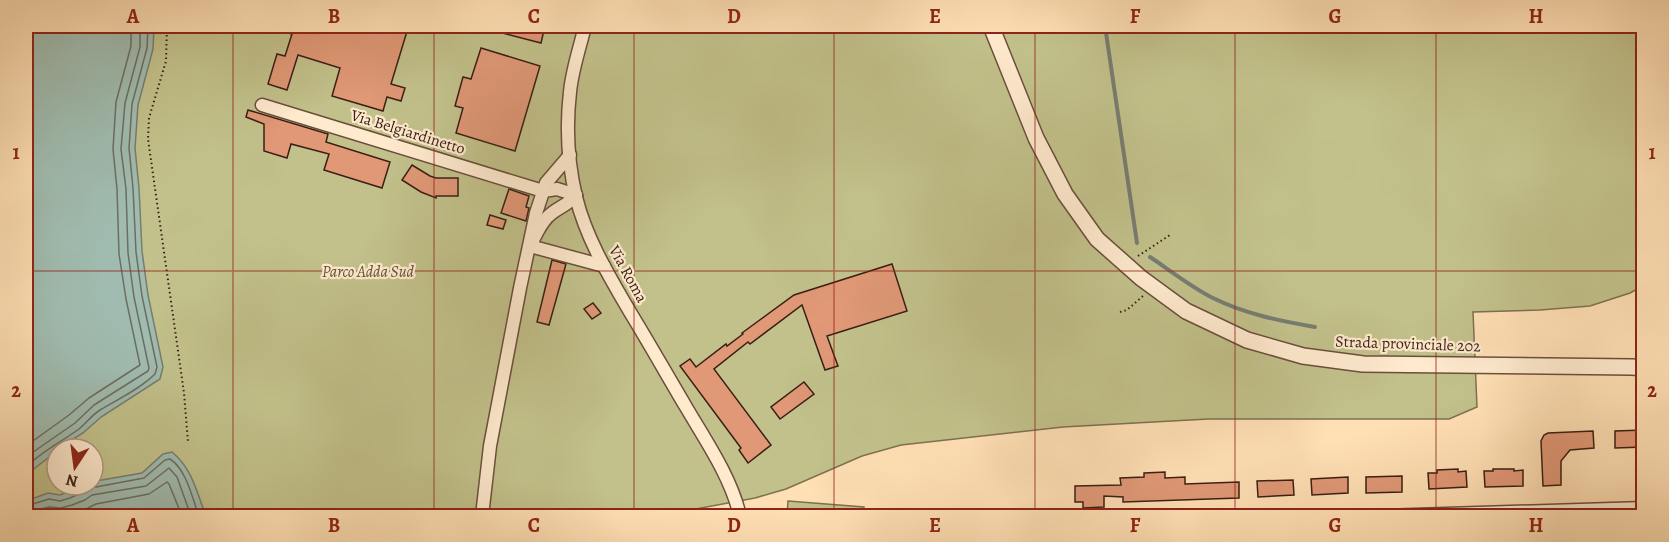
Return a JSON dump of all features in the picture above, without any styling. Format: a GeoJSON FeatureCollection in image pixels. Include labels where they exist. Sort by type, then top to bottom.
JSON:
{"type":"FeatureCollection","features":[{"type":"Feature","properties":{"kind":"street","name":"Via Roma"},"geometry":{"type":"LineString","coordinates":[[585,26],[570,89],[568,126],[570,155],[581,214],[604,266],[717,460],[738,505],[740,516]]}},
{"type":"Feature","properties":{"kind":"street","name":"Strada provinciale 202"},"geometry":{"type":"LineString","coordinates":[[991,26],[1036,138],[1065,194],[1097,239],[1152,287],[1186,311],[1247,340],[1303,356],[1363,364],[1640,367]]}},
{"type":"Feature","properties":{"kind":"street","name":"Via Belgiardinetto"},"geometry":{"type":"LineString","coordinates":[[262,105],[543,191]]}},
{"type":"Feature","properties":{"kind":"street"},"geometry":{"type":"LineString","coordinates":[[482,516],[490,446],[520,288],[537,213],[546,183],[570,155]]}},
{"type":"Feature","properties":{"kind":"street"},"geometry":{"type":"LineString","coordinates":[[530,246],[545,219],[570,203],[576,195],[557,189],[543,191]]}},
{"type":"Feature","properties":{"kind":"street"},"geometry":{"type":"LineString","coordinates":[[543,191],[551,201],[574,209],[581,214]]}},
{"type":"Feature","properties":{"kind":"street"},"geometry":{"type":"LineString","coordinates":[[530,246],[604,266]]}},
{"type":"Feature","properties":{"kind":"street"},"geometry":{"type":"LineString","coordinates":[[1382,516],[1644,508]]}},
{"type":"Feature","properties":{"kind":"path"},"geometry":{"type":"LineString","coordinates":[[167,26],[166,61],[149,118],[148,139],[184,393],[188,442]]}},
{"type":"Feature","properties":{"kind":"path"},"geometry":{"type":"LineString","coordinates":[[1126,265],[1170,235]]}},
{"type":"Feature","properties":{"kind":"path"},"geometry":{"type":"LineString","coordinates":[[1120,312],[1135,304],[1152,287]]}},
{"type":"Feature","properties":{"kind":"green space","name":"Parco Adda Sud"},"geometry":{"type":"Polygon","coordinates":[[[26,26],[1643,26],[1643,286],[1630,293],[1590,306],[1473,312],[1477,407],[1449,419],[1208,419],[1063,427],[901,445],[862,456],[786,489],[755,498],[658,516],[26,516],[26,26]]]}},
{"type":"Feature","properties":{"kind":"green space"},"geometry":{"type":"Polygon","coordinates":[[[788,501],[864,507],[863,516],[787,516],[788,501]]]}},
{"type":"Feature","properties":{"kind":"water"},"geometry":{"type":"Polygon","coordinates":[[[26,26],[154,26],[153,49],[138,105],[135,148],[142,251],[148,295],[163,367],[160,379],[101,417],[76,437],[45,437],[45,460],[26,475],[26,26]]]}},
{"type":"Feature","properties":{"kind":"water"},"geometry":{"type":"Polygon","coordinates":[[[172,452],[179,458],[197,490],[206,516],[26,516],[26,501],[45,494],[45,497],[105,497],[105,479],[142,473],[163,454],[172,452]]]}},
{"type":"Feature","properties":{"kind":"building"},"geometry":{"type":"Polygon","coordinates":[[[270,26],[399,26],[408,28],[391,84],[405,88],[401,101],[387,97],[383,111],[332,96],[340,68],[298,55],[287,90],[268,84],[277,54],[285,56],[292,34],[270,28],[270,26]]]}},
{"type":"Feature","properties":{"kind":"building"},"geometry":{"type":"Polygon","coordinates":[[[487,26],[528,26],[544,30],[541,43],[487,29],[487,26]]]}},
{"type":"Feature","properties":{"kind":"building"},"geometry":{"type":"Polygon","coordinates":[[[481,48],[540,66],[515,151],[456,133],[463,108],[455,106],[463,77],[471,79],[481,48]]]}},
{"type":"Feature","properties":{"kind":"building"},"geometry":{"type":"Polygon","coordinates":[[[248,110],[328,134],[326,142],[390,162],[382,188],[324,170],[329,154],[291,144],[287,158],[264,151],[264,124],[246,117],[248,110]]]}},
{"type":"Feature","properties":{"kind":"building"},"geometry":{"type":"Polygon","coordinates":[[[412,165],[436,178],[458,178],[458,196],[436,196],[436,198],[402,180],[412,165]]]}},
{"type":"Feature","properties":{"kind":"building"},"geometry":{"type":"Polygon","coordinates":[[[509,189],[529,196],[526,221],[501,213],[509,189]]]}},
{"type":"Feature","properties":{"kind":"building"},"geometry":{"type":"Polygon","coordinates":[[[490,215],[506,220],[503,229],[487,225],[490,215]]]}},
{"type":"Feature","properties":{"kind":"building"},"geometry":{"type":"Polygon","coordinates":[[[552,260],[566,264],[549,325],[537,322],[552,260]]]}},
{"type":"Feature","properties":{"kind":"building"},"geometry":{"type":"Polygon","coordinates":[[[892,264],[907,311],[827,336],[838,366],[825,370],[802,305],[750,344],[748,342],[714,369],[771,445],[748,463],[739,450],[741,448],[680,366],[690,359],[696,367],[794,295],[892,264]]]}},
{"type":"Feature","properties":{"kind":"building"},"geometry":{"type":"Polygon","coordinates":[[[593,303],[601,313],[592,319],[584,309],[593,303]]]}},
{"type":"Feature","properties":{"kind":"building"},"geometry":{"type":"Polygon","coordinates":[[[804,382],[814,394],[780,419],[771,407],[804,382]]]}},
{"type":"Feature","properties":{"kind":"building"},"geometry":{"type":"Polygon","coordinates":[[[1644,430],[1644,447],[1615,448],[1615,431],[1644,430]]]}},
{"type":"Feature","properties":{"kind":"building"},"geometry":{"type":"Polygon","coordinates":[[[1593,431],[1594,448],[1570,450],[1561,461],[1561,485],[1543,486],[1541,441],[1544,435],[1593,431]]]}},
{"type":"Feature","properties":{"kind":"building"},"geometry":{"type":"Polygon","coordinates":[[[1458,469],[1458,472],[1466,471],[1467,487],[1429,489],[1428,473],[1458,469]]]}},
{"type":"Feature","properties":{"kind":"building"},"geometry":{"type":"Polygon","coordinates":[[[1493,469],[1523,470],[1523,486],[1485,487],[1484,471],[1493,471],[1493,469]]]}},
{"type":"Feature","properties":{"kind":"building"},"geometry":{"type":"Polygon","coordinates":[[[1165,472],[1165,478],[1185,477],[1185,484],[1239,482],[1239,498],[1123,502],[1123,497],[1104,496],[1104,507],[1083,508],[1083,502],[1075,502],[1075,486],[1121,485],[1120,478],[1144,477],[1144,473],[1165,472]]]}},
{"type":"Feature","properties":{"kind":"building"},"geometry":{"type":"Polygon","coordinates":[[[1402,476],[1402,492],[1366,493],[1366,477],[1402,476]]]}},
{"type":"Feature","properties":{"kind":"building"},"geometry":{"type":"Polygon","coordinates":[[[1348,477],[1348,493],[1312,495],[1311,479],[1348,477]]]}},
{"type":"Feature","properties":{"kind":"building"},"geometry":{"type":"Polygon","coordinates":[[[1293,480],[1294,495],[1258,497],[1257,481],[1293,480]]]}},
{"type":"Feature","properties":{"kind":"waterway"},"geometry":{"type":"LineString","coordinates":[[1105,26],[1137,243]]}},
{"type":"Feature","properties":{"kind":"waterway"},"geometry":{"type":"LineString","coordinates":[[1150,257],[1197,289],[1225,304],[1263,316],[1315,327]]}}]}
